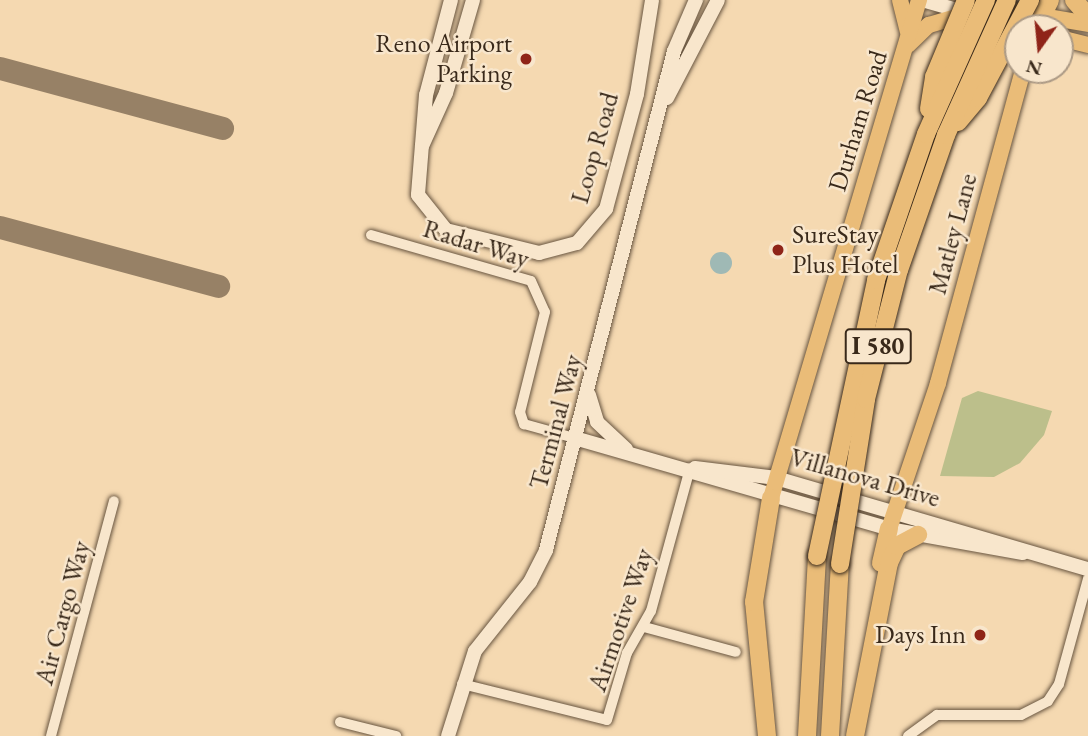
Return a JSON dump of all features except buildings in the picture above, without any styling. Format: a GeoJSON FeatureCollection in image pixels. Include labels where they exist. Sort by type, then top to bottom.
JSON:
{"type":"FeatureCollection","features":[{"type":"Feature","properties":{"kind":"highway"},"geometry":{"type":"LineString","coordinates":[[1074,0],[1088,16]]}},
{"type":"Feature","properties":{"kind":"highway"},"geometry":{"type":"LineString","coordinates":[[926,134],[934,77],[968,4]]}},
{"type":"Feature","properties":{"kind":"highway"},"geometry":{"type":"LineString","coordinates":[[998,6],[1027,14]]}},
{"type":"Feature","properties":{"kind":"highway","name":"I 580"},"geometry":{"type":"LineString","coordinates":[[807,736],[817,556],[876,280],[926,134],[998,6]]}},
{"type":"Feature","properties":{"kind":"highway","name":"I 580"},"geometry":{"type":"LineString","coordinates":[[830,736],[840,564],[879,340],[946,135],[998,6]]}},
{"type":"Feature","properties":{"kind":"highway"},"geometry":{"type":"LineString","coordinates":[[946,135],[1004,63]]}},
{"type":"Feature","properties":{"kind":"highway"},"geometry":{"type":"LineString","coordinates":[[767,736],[754,602],[771,498]]}},
{"type":"Feature","properties":{"kind":"highway"},"geometry":{"type":"LineString","coordinates":[[855,736],[869,615],[889,529]]}},
{"type":"Feature","properties":{"kind":"highway"},"geometry":{"type":"LineString","coordinates":[[861,694],[889,563],[897,546],[918,535]]}},
{"type":"Feature","properties":{"kind":"main road"},"geometry":{"type":"LineString","coordinates":[[419,150],[451,0]]}},
{"type":"Feature","properties":{"kind":"main road"},"geometry":{"type":"LineString","coordinates":[[419,150],[446,93],[473,0]]}},
{"type":"Feature","properties":{"kind":"main road"},"geometry":{"type":"LineString","coordinates":[[644,0],[647,39]]}},
{"type":"Feature","properties":{"kind":"main road"},"geometry":{"type":"LineString","coordinates":[[647,39],[652,0]]}},
{"type":"Feature","properties":{"kind":"main road","name":"Terminal Way"},"geometry":{"type":"LineString","coordinates":[[448,736],[462,684],[484,635],[539,567],[578,439],[686,22],[694,0]]}},
{"type":"Feature","properties":{"kind":"main road","name":"Terminal Way"},"geometry":{"type":"LineString","coordinates":[[666,99],[718,0]]}},
{"type":"Feature","properties":{"kind":"main road"},"geometry":{"type":"LineString","coordinates":[[900,0],[908,42],[929,25],[968,4]]}},
{"type":"Feature","properties":{"kind":"main road"},"geometry":{"type":"LineString","coordinates":[[921,0],[998,6]]}},
{"type":"Feature","properties":{"kind":"main road","name":"Durham Road"},"geometry":{"type":"LineString","coordinates":[[771,498],[921,0]]}},
{"type":"Feature","properties":{"kind":"main road","name":"Loop Road"},"geometry":{"type":"LineString","coordinates":[[419,150],[418,195],[439,226],[529,252],[571,246],[606,209],[647,39]]}},
{"type":"Feature","properties":{"kind":"main road","name":"Matley Lane"},"geometry":{"type":"LineString","coordinates":[[889,529],[938,383],[1019,84]]}},
{"type":"Feature","properties":{"kind":"main road"},"geometry":{"type":"LineString","coordinates":[[589,391],[597,422],[629,452]]}},
{"type":"Feature","properties":{"kind":"main road","name":"Villanova Drive"},"geometry":{"type":"LineString","coordinates":[[578,439],[690,468],[771,498],[889,529],[1023,553],[1088,569]]}},
{"type":"Feature","properties":{"kind":"main road","name":"Villanova Drive"},"geometry":{"type":"LineString","coordinates":[[690,468],[776,478],[894,510],[1023,553]]}},
{"type":"Feature","properties":{"kind":"street","name":"Radar Way"},"geometry":{"type":"LineString","coordinates":[[371,235],[531,281],[545,312],[520,412],[524,424],[578,439]]}},
{"type":"Feature","properties":{"kind":"street","name":"Airmotive Way"},"geometry":{"type":"LineString","coordinates":[[462,684],[603,723],[612,712],[627,653],[644,627],[690,468]]}},
{"type":"Feature","properties":{"kind":"street","name":"Air Cargo Way"},"geometry":{"type":"LineString","coordinates":[[51,736],[114,501]]}},
{"type":"Feature","properties":{"kind":"street"},"geometry":{"type":"LineString","coordinates":[[908,736],[937,715],[1021,715],[1048,701],[1059,684],[1088,579]]}},
{"type":"Feature","properties":{"kind":"street"},"geometry":{"type":"LineString","coordinates":[[644,627],[736,652]]}},
{"type":"Feature","properties":{"kind":"street"},"geometry":{"type":"LineString","coordinates":[[340,722],[396,736]]}},
{"type":"Feature","properties":{"kind":"green space"},"geometry":{"type":"Polygon","coordinates":[[[978,391],[1052,411],[1044,435],[1020,463],[994,477],[940,476],[962,398],[978,391]]]}},
{"type":"Feature","properties":{"kind":"water"},"geometry":{"type":"Polygon","coordinates":[[[721,252],[729,255],[732,263],[729,271],[721,274],[713,271],[710,263],[713,255],[721,252]]]}},
{"type":"Feature","properties":{"kind":"taxiway"},"geometry":{"type":"LineString","coordinates":[[0,68],[222,128]]}},
{"type":"Feature","properties":{"kind":"taxiway"},"geometry":{"type":"LineString","coordinates":[[0,227],[218,286]]}},
{"type":"Feature","properties":{"kind":"place","name":"Reno Airport Parking"},"geometry":{"type":"Point","coordinates":[526,59]}},
{"type":"Feature","properties":{"kind":"place","name":"SureStay Plus Hotel"},"geometry":{"type":"Point","coordinates":[778,250]}},
{"type":"Feature","properties":{"kind":"place","name":"Days Inn"},"geometry":{"type":"Point","coordinates":[980,635]}}]}
